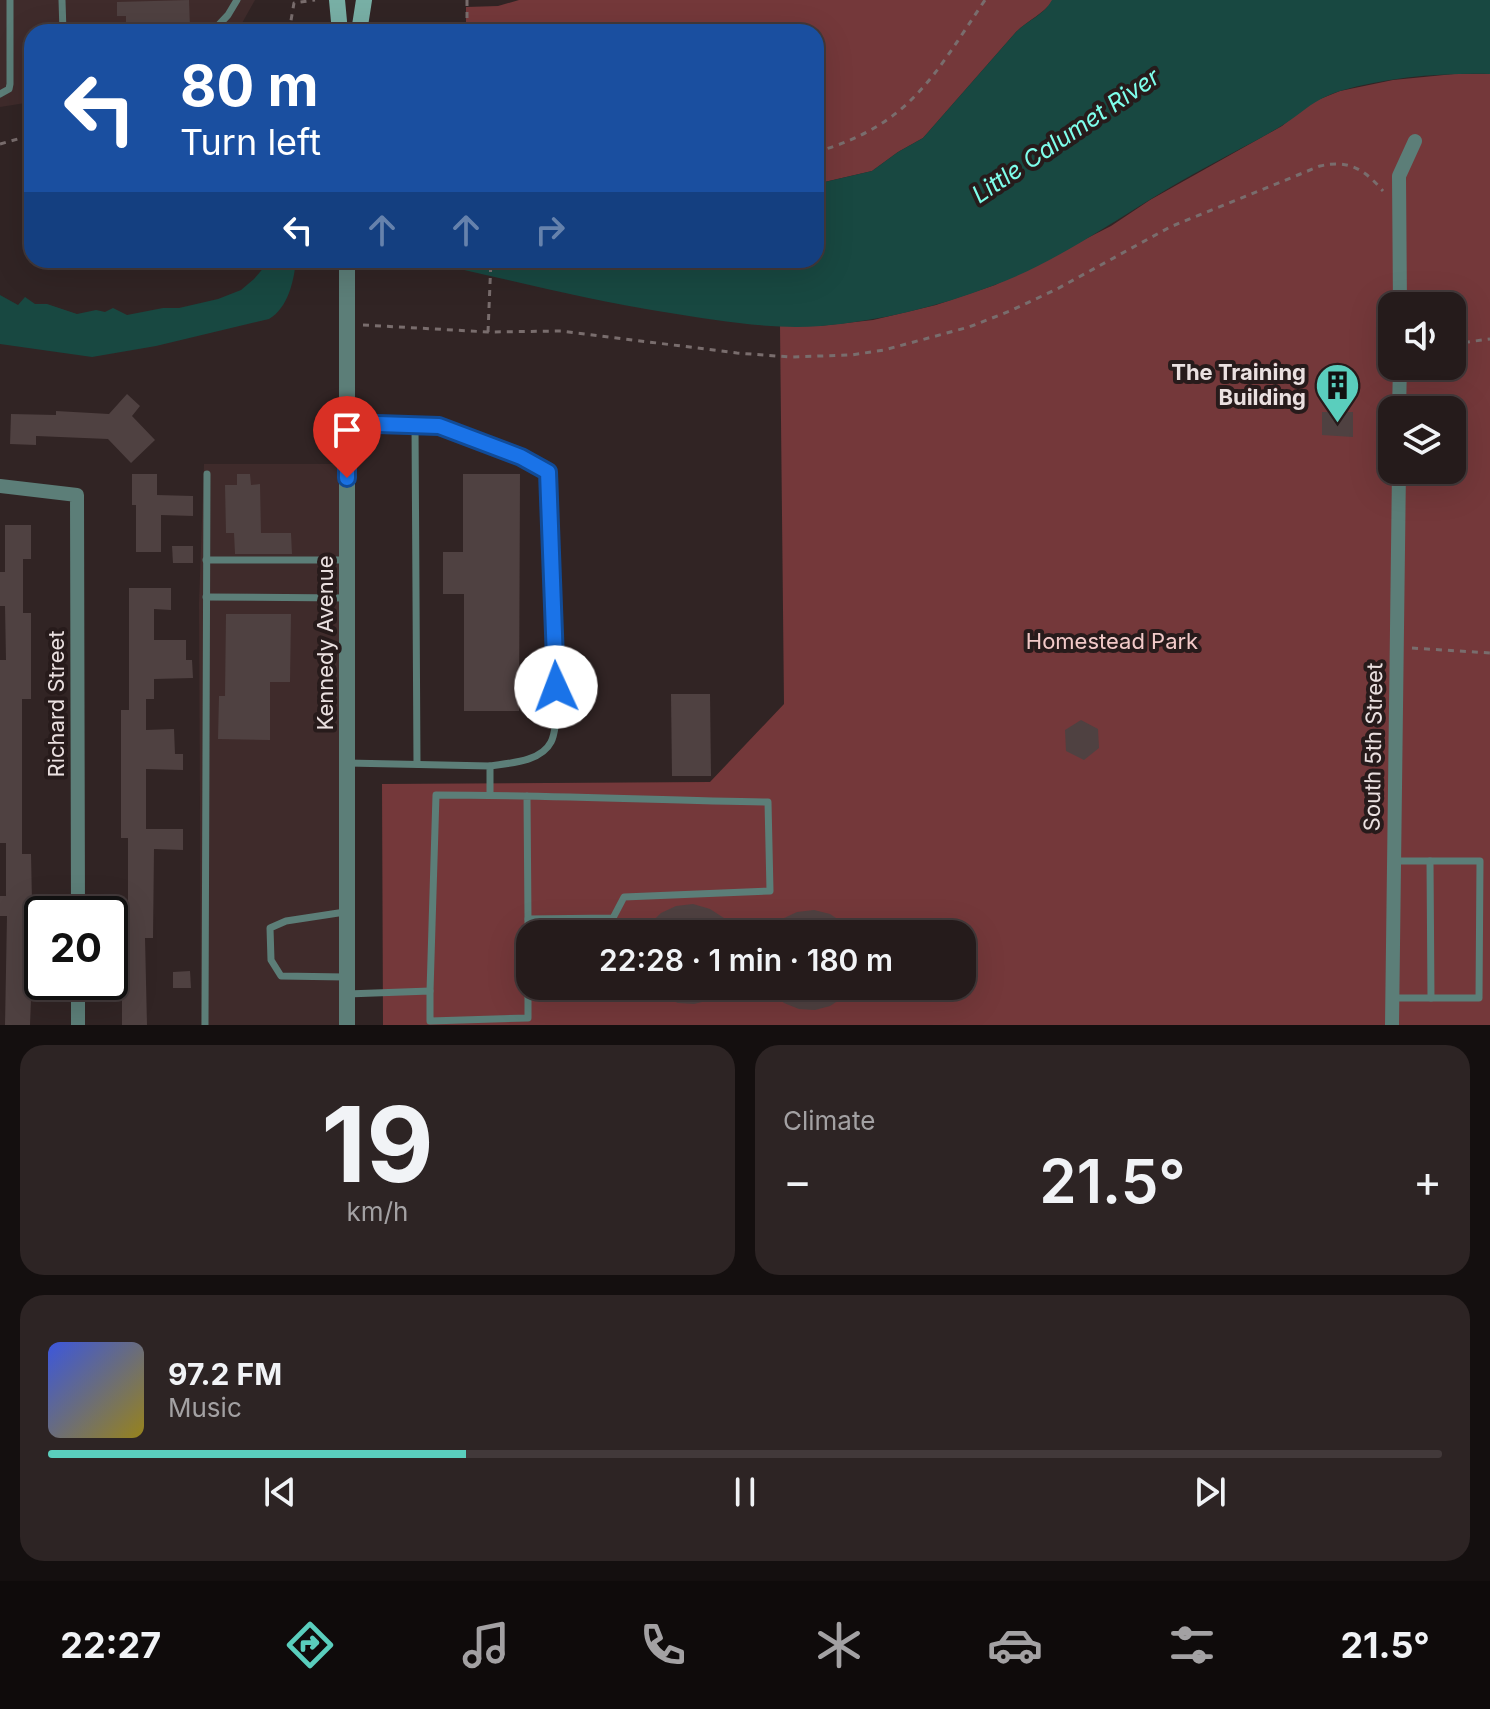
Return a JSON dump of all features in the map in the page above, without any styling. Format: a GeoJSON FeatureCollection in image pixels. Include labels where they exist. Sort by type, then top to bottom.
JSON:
{"type":"FeatureCollection","features":[{"type":"Feature","properties":{"kind":"main road"},"geometry":{"type":"LineString","coordinates":[[337,0],[339,24]]}},
{"type":"Feature","properties":{"kind":"main road"},"geometry":{"type":"LineString","coordinates":[[360,24],[364,0]]}},
{"type":"Feature","properties":{"kind":"street"},"geometry":{"type":"LineString","coordinates":[[1400,292],[1399,176],[1415,141]]}},
{"type":"Feature","properties":{"kind":"street","name":"Kennedy Avenue"},"geometry":{"type":"LineString","coordinates":[[347,268],[347,1025]]}},
{"type":"Feature","properties":{"kind":"street","name":"South 5th Street"},"geometry":{"type":"LineString","coordinates":[[1392,1025],[1399,484]]}},
{"type":"Feature","properties":{"kind":"street","name":"Richard Street"},"geometry":{"type":"LineString","coordinates":[[0,486],[77,495],[78,896]]}},
{"type":"Feature","properties":{"kind":"street"},"geometry":{"type":"LineString","coordinates":[[78,1000],[78,1025]]}},
{"type":"Feature","properties":{"kind":"lane"},"geometry":{"type":"LineString","coordinates":[[0,94],[9,89],[10,84],[10,0]]}},
{"type":"Feature","properties":{"kind":"lane"},"geometry":{"type":"LineString","coordinates":[[62,0],[63,24]]}},
{"type":"Feature","properties":{"kind":"lane"},"geometry":{"type":"LineString","coordinates":[[220,24],[237,0]]}},
{"type":"Feature","properties":{"kind":"lane"},"geometry":{"type":"LineString","coordinates":[[347,423],[439,426],[521,457],[548,472],[551,481],[557,716],[552,742],[542,753],[519,761],[490,766],[347,763]]}},
{"type":"Feature","properties":{"kind":"lane"},"geometry":{"type":"LineString","coordinates":[[415,424],[417,764]]}},
{"type":"Feature","properties":{"kind":"lane"},"geometry":{"type":"LineString","coordinates":[[205,1025],[207,474]]}},
{"type":"Feature","properties":{"kind":"lane"},"geometry":{"type":"LineString","coordinates":[[206,560],[347,560]]}},
{"type":"Feature","properties":{"kind":"lane"},"geometry":{"type":"LineString","coordinates":[[206,597],[347,598]]}},
{"type":"Feature","properties":{"kind":"lane"},"geometry":{"type":"LineString","coordinates":[[490,766],[490,795]]}},
{"type":"Feature","properties":{"kind":"lane"},"geometry":{"type":"LineString","coordinates":[[527,796],[528,1018],[430,1021],[436,795],[490,795],[768,802],[770,891],[624,897],[613,918],[528,919]]}},
{"type":"Feature","properties":{"kind":"lane"},"geometry":{"type":"LineString","coordinates":[[1394,861],[1480,861],[1479,998]]}},
{"type":"Feature","properties":{"kind":"lane"},"geometry":{"type":"LineString","coordinates":[[1430,861],[1431,998]]}},
{"type":"Feature","properties":{"kind":"lane"},"geometry":{"type":"LineString","coordinates":[[347,912],[286,921],[270,928],[271,960],[281,976],[430,991]]}},
{"type":"Feature","properties":{"kind":"lane"},"geometry":{"type":"LineString","coordinates":[[1393,998],[1490,999]]}},
{"type":"Feature","properties":{"kind":"path"},"geometry":{"type":"LineString","coordinates":[[290,24],[294,3],[315,0]]}},
{"type":"Feature","properties":{"kind":"path"},"geometry":{"type":"LineString","coordinates":[[467,0],[467,24]]}},
{"type":"Feature","properties":{"kind":"path"},"geometry":{"type":"LineString","coordinates":[[824,150],[849,142],[884,124],[908,105],[934,75],[985,0]]}},
{"type":"Feature","properties":{"kind":"path"},"geometry":{"type":"LineString","coordinates":[[0,144],[24,137]]}},
{"type":"Feature","properties":{"kind":"path"},"geometry":{"type":"LineString","coordinates":[[347,324],[488,332],[561,331],[764,355],[851,355],[919,342],[1010,311],[1170,227],[1320,166],[1338,163],[1358,167],[1399,209]]}},
{"type":"Feature","properties":{"kind":"path"},"geometry":{"type":"LineString","coordinates":[[488,332],[491,268]]}},
{"type":"Feature","properties":{"kind":"path"},"geometry":{"type":"LineString","coordinates":[[1466,342],[1490,339]]}},
{"type":"Feature","properties":{"kind":"path"},"geometry":{"type":"LineString","coordinates":[[1397,647],[1490,653]]}},
{"type":"Feature","properties":{"kind":"shaded area"},"geometry":{"type":"Polygon","coordinates":[[[0,0],[255,0],[242,24],[24,24],[24,103],[0,107],[0,0]]]}},
{"type":"Feature","properties":{"kind":"shaded area"},"geometry":{"type":"Polygon","coordinates":[[[204,464],[341,464],[343,1025],[201,1025],[199,603],[204,464]]]}},
{"type":"Feature","properties":{"kind":"green space"},"geometry":{"type":"Polygon","coordinates":[[[519,0],[1053,0],[1016,32],[923,138],[872,171],[824,182],[824,24],[466,24],[466,7],[498,6],[519,0]]]}},
{"type":"Feature","properties":{"kind":"green space","name":"Homestead Park"},"geometry":{"type":"Polygon","coordinates":[[[1490,74],[1490,1025],[383,1025],[382,784],[710,782],[784,704],[780,326],[819,326],[873,320],[936,305],[995,285],[1111,226],[1150,200],[1282,126],[1310,103],[1340,91],[1393,80],[1490,74]]]}},
{"type":"Feature","properties":{"kind":"water","name":"Little Calumet River"},"geometry":{"type":"Polygon","coordinates":[[[1052,0],[1490,0],[1490,74],[1396,79],[1340,91],[1182,180],[1073,247],[1013,278],[950,300],[864,321],[801,327],[723,321],[637,308],[455,268],[824,268],[824,182],[872,171],[923,138],[1016,32],[1045,10],[1052,0]]]}},
{"type":"Feature","properties":{"kind":"water"},"geometry":{"type":"Polygon","coordinates":[[[263,268],[295,268],[285,301],[269,319],[156,346],[92,357],[0,344],[0,295],[18,305],[25,297],[35,304],[47,304],[77,314],[96,310],[105,312],[113,308],[127,315],[218,299],[241,290],[263,268]]]}},
{"type":"Feature","properties":{"kind":"building"},"geometry":{"type":"Polygon","coordinates":[[[189,0],[190,24],[126,24],[126,16],[117,16],[117,2],[189,0]]]}},
{"type":"Feature","properties":{"kind":"building"},"geometry":{"type":"Polygon","coordinates":[[[127,394],[140,406],[132,416],[155,440],[131,463],[108,439],[36,436],[36,445],[10,444],[11,414],[56,415],[56,411],[109,414],[127,394]]]}},
{"type":"Feature","properties":{"kind":"building","name":"The Training Building"},"geometry":{"type":"Polygon","coordinates":[[[1322,412],[1353,412],[1353,437],[1322,435],[1322,412]]]}},
{"type":"Feature","properties":{"kind":"building"},"geometry":{"type":"Polygon","coordinates":[[[132,474],[157,474],[157,495],[193,496],[193,516],[161,515],[161,552],[136,552],[136,505],[132,505],[132,474]]]}},
{"type":"Feature","properties":{"kind":"building"},"geometry":{"type":"Polygon","coordinates":[[[237,474],[250,474],[251,485],[260,484],[261,533],[291,533],[292,554],[235,554],[234,533],[226,533],[225,485],[237,485],[237,474]]]}},
{"type":"Feature","properties":{"kind":"building"},"geometry":{"type":"Polygon","coordinates":[[[463,474],[520,474],[519,711],[464,711],[464,594],[443,594],[443,552],[463,552],[463,474]]]}},
{"type":"Feature","properties":{"kind":"building"},"geometry":{"type":"Polygon","coordinates":[[[5,525],[31,525],[31,559],[23,559],[23,613],[31,613],[31,699],[22,699],[22,854],[31,854],[32,896],[24,896],[24,1000],[31,1000],[30,1025],[5,1025],[7,916],[0,916],[0,896],[6,896],[6,843],[0,843],[0,660],[6,660],[5,606],[0,606],[0,572],[5,572],[5,525]]]}},
{"type":"Feature","properties":{"kind":"building"},"geometry":{"type":"Polygon","coordinates":[[[172,546],[193,546],[193,563],[173,563],[172,546]]]}},
{"type":"Feature","properties":{"kind":"building"},"geometry":{"type":"Polygon","coordinates":[[[129,588],[171,588],[171,610],[154,609],[154,640],[186,640],[186,660],[192,660],[193,678],[154,679],[154,699],[146,699],[146,730],[174,729],[175,754],[183,754],[183,770],[146,769],[146,829],[183,829],[183,850],[154,849],[153,938],[145,938],[147,1025],[122,1025],[122,1000],[128,1000],[128,838],[121,838],[121,710],[129,710],[129,588]]]}},
{"type":"Feature","properties":{"kind":"building"},"geometry":{"type":"Polygon","coordinates":[[[226,614],[291,614],[290,682],[270,682],[270,740],[218,739],[219,696],[225,696],[226,614]]]}},
{"type":"Feature","properties":{"kind":"building"},"geometry":{"type":"Polygon","coordinates":[[[671,694],[710,694],[711,776],[672,776],[671,694]]]}},
{"type":"Feature","properties":{"kind":"building"},"geometry":{"type":"Polygon","coordinates":[[[1081,720],[1098,729],[1099,748],[1084,760],[1066,751],[1065,730],[1081,720]]]}},
{"type":"Feature","properties":{"kind":"building"},"geometry":{"type":"Polygon","coordinates":[[[693,904],[710,909],[726,920],[654,920],[676,906],[693,904]]]}},
{"type":"Feature","properties":{"kind":"building"},"geometry":{"type":"Polygon","coordinates":[[[814,910],[839,920],[781,920],[797,912],[814,910]]]}},
{"type":"Feature","properties":{"kind":"building"},"geometry":{"type":"Polygon","coordinates":[[[190,971],[191,988],[173,988],[173,972],[190,971]]]}},
{"type":"Feature","properties":{"kind":"building"},"geometry":{"type":"Polygon","coordinates":[[[671,1000],[710,1000],[694,1004],[671,1000]]]}},
{"type":"Feature","properties":{"kind":"building"},"geometry":{"type":"Polygon","coordinates":[[[780,1000],[839,1000],[815,1010],[799,1009],[780,1000]]]}},
{"type":"Feature","properties":{"kind":"place","name":"The Training Building"},"geometry":{"type":"Point","coordinates":[1337,424]}},
{"type":"Feature","properties":{"kind":"route"},"geometry":{"type":"LineString","coordinates":[[347,478],[347,423],[439,426],[521,457],[548,472],[551,481],[556,687]]}}]}
